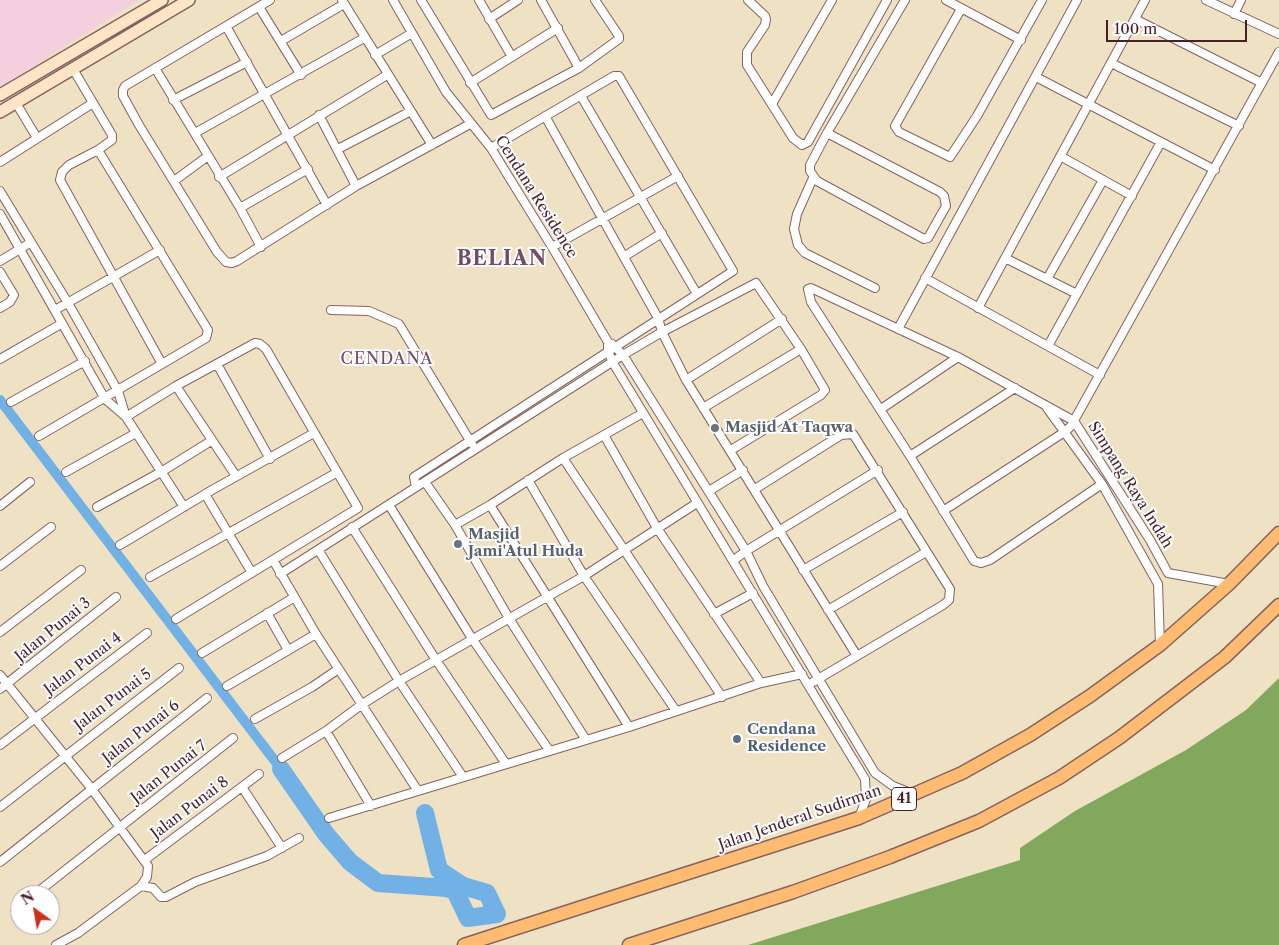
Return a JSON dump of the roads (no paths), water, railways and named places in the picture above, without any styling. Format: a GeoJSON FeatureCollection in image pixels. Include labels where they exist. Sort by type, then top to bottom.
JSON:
{"type":"FeatureCollection","features":[{"type":"Feature","properties":{"kind":"highway","name":"Jalan Jenderal Sudirman"},"geometry":{"type":"LineString","coordinates":[[464,945],[859,818],[915,795],[1030,735],[1090,696],[1160,645],[1229,584],[1279,532]]}},
{"type":"Feature","properties":{"kind":"highway"},"geometry":{"type":"LineString","coordinates":[[629,945],[802,888],[890,857],[979,822],[1059,778],[1119,738],[1225,657],[1279,605]]}},
{"type":"Feature","properties":{"kind":"main road"},"geometry":{"type":"LineString","coordinates":[[0,95],[162,0]]}},
{"type":"Feature","properties":{"kind":"main road"},"geometry":{"type":"LineString","coordinates":[[0,112],[189,0]]}},
{"type":"Feature","properties":{"kind":"street"},"geometry":{"type":"LineString","coordinates":[[270,0],[125,86],[123,96],[217,252],[226,262],[232,263],[356,186],[470,124]]}},
{"type":"Feature","properties":{"kind":"street","name":"Cendana Residence"},"geometry":{"type":"LineString","coordinates":[[393,0],[446,92],[491,148],[552,246],[608,342]]}},
{"type":"Feature","properties":{"kind":"street"},"geometry":{"type":"LineString","coordinates":[[421,0],[488,112],[493,115],[579,68],[620,38],[595,0]]}},
{"type":"Feature","properties":{"kind":"street"},"geometry":{"type":"LineString","coordinates":[[479,0],[512,58]]}},
{"type":"Feature","properties":{"kind":"street"},"geometry":{"type":"LineString","coordinates":[[489,19],[518,0]]}},
{"type":"Feature","properties":{"kind":"street"},"geometry":{"type":"LineString","coordinates":[[541,0],[579,68]]}},
{"type":"Feature","properties":{"kind":"street"},"geometry":{"type":"LineString","coordinates":[[748,0],[766,19],[765,25],[747,52],[746,58],[793,138],[799,144],[805,145],[832,100],[886,0]]}},
{"type":"Feature","properties":{"kind":"street"},"geometry":{"type":"LineString","coordinates":[[772,104],[832,0]]}},
{"type":"Feature","properties":{"kind":"street"},"geometry":{"type":"LineString","coordinates":[[875,288],[805,253],[798,245],[794,229],[797,214],[813,178],[810,165],[905,0]]}},
{"type":"Feature","properties":{"kind":"street"},"geometry":{"type":"LineString","coordinates":[[946,0],[1021,40]]}},
{"type":"Feature","properties":{"kind":"street"},"geometry":{"type":"LineString","coordinates":[[961,9],[895,126],[899,132],[950,157],[1021,40],[1042,0]]}},
{"type":"Feature","properties":{"kind":"street"},"geometry":{"type":"LineString","coordinates":[[898,329],[1077,0]]}},
{"type":"Feature","properties":{"kind":"street"},"geometry":{"type":"LineString","coordinates":[[978,308],[1062,157],[1145,0]]}},
{"type":"Feature","properties":{"kind":"street"},"geometry":{"type":"LineString","coordinates":[[1206,0],[1279,34]]}},
{"type":"Feature","properties":{"kind":"street"},"geometry":{"type":"LineString","coordinates":[[1234,14],[1241,0]]}},
{"type":"Feature","properties":{"kind":"street"},"geometry":{"type":"LineString","coordinates":[[281,41],[343,2],[432,145]]}},
{"type":"Feature","properties":{"kind":"street"},"geometry":{"type":"LineString","coordinates":[[259,7],[301,75]]}},
{"type":"Feature","properties":{"kind":"street"},"geometry":{"type":"LineString","coordinates":[[1135,19],[1262,83]]}},
{"type":"Feature","properties":{"kind":"street"},"geometry":{"type":"LineString","coordinates":[[226,26],[328,205]]}},
{"type":"Feature","properties":{"kind":"street"},"geometry":{"type":"LineString","coordinates":[[470,83],[558,28]]}},
{"type":"Feature","properties":{"kind":"street"},"geometry":{"type":"LineString","coordinates":[[375,55],[412,33]]}},
{"type":"Feature","properties":{"kind":"street"},"geometry":{"type":"LineString","coordinates":[[195,134],[364,38]]}},
{"type":"Feature","properties":{"kind":"street"},"geometry":{"type":"LineString","coordinates":[[1102,484],[990,560],[980,563],[970,557],[910,456],[811,302],[808,289],[811,288],[958,357],[1047,408],[1074,421],[1279,52]]}},
{"type":"Feature","properties":{"kind":"street"},"geometry":{"type":"LineString","coordinates":[[173,100],[247,62]]}},
{"type":"Feature","properties":{"kind":"street"},"geometry":{"type":"LineString","coordinates":[[1111,63],[1239,126]]}},
{"type":"Feature","properties":{"kind":"street"},"geometry":{"type":"LineString","coordinates":[[155,68],[219,177],[240,208],[260,247]]}},
{"type":"Feature","properties":{"kind":"street"},"geometry":{"type":"LineString","coordinates":[[73,69],[112,135],[112,140],[98,150],[68,165],[62,172],[60,180],[112,277],[162,364]]}},
{"type":"Feature","properties":{"kind":"street"},"geometry":{"type":"LineString","coordinates":[[219,177],[387,75]]}},
{"type":"Feature","properties":{"kind":"street"},"geometry":{"type":"LineString","coordinates":[[416,487],[414,477],[733,271],[620,77],[614,76],[491,148]]}},
{"type":"Feature","properties":{"kind":"street"},"geometry":{"type":"LineString","coordinates":[[1036,77],[1215,170]]}},
{"type":"Feature","properties":{"kind":"street"},"geometry":{"type":"LineString","coordinates":[[581,96],[697,294]]}},
{"type":"Feature","properties":{"kind":"street"},"geometry":{"type":"LineString","coordinates":[[16,102],[37,138]]}},
{"type":"Feature","properties":{"kind":"street"},"geometry":{"type":"LineString","coordinates":[[0,162],[93,103]]}},
{"type":"Feature","properties":{"kind":"street"},"geometry":{"type":"LineString","coordinates":[[338,149],[411,111]]}},
{"type":"Feature","properties":{"kind":"street"},"geometry":{"type":"LineString","coordinates":[[319,115],[356,186]]}},
{"type":"Feature","properties":{"kind":"street"},"geometry":{"type":"LineString","coordinates":[[545,116],[625,256],[658,318],[662,332],[686,380],[732,450],[778,530],[857,656]]}},
{"type":"Feature","properties":{"kind":"street"},"geometry":{"type":"LineString","coordinates":[[813,178],[924,239],[928,238],[944,211],[945,201],[940,192],[828,133]]}},
{"type":"Feature","properties":{"kind":"street"},"geometry":{"type":"LineString","coordinates":[[1048,346],[1075,293],[1132,196],[1161,142]]}},
{"type":"Feature","properties":{"kind":"street"},"geometry":{"type":"LineString","coordinates":[[39,436],[118,392],[199,343],[206,338],[208,333],[204,323],[98,150]]}},
{"type":"Feature","properties":{"kind":"street"},"geometry":{"type":"LineString","coordinates":[[174,181],[208,156]]}},
{"type":"Feature","properties":{"kind":"street"},"geometry":{"type":"LineString","coordinates":[[1062,157],[1132,196]]}},
{"type":"Feature","properties":{"kind":"street"},"geometry":{"type":"LineString","coordinates":[[240,208],[308,169]]}},
{"type":"Feature","properties":{"kind":"street"},"geometry":{"type":"LineString","coordinates":[[552,246],[678,176]]}},
{"type":"Feature","properties":{"kind":"street"},"geometry":{"type":"LineString","coordinates":[[1047,278],[1103,180]]}},
{"type":"Feature","properties":{"kind":"street"},"geometry":{"type":"LineString","coordinates":[[0,191],[68,303],[118,392],[126,417],[184,507]]}},
{"type":"Feature","properties":{"kind":"street"},"geometry":{"type":"LineString","coordinates":[[0,214],[105,399],[126,417]]}},
{"type":"Feature","properties":{"kind":"street"},"geometry":{"type":"LineString","coordinates":[[625,256],[662,233]]}},
{"type":"Feature","properties":{"kind":"street"},"geometry":{"type":"LineString","coordinates":[[0,261],[30,243]]}},
{"type":"Feature","properties":{"kind":"street"},"geometry":{"type":"LineString","coordinates":[[55,310],[160,250]]}},
{"type":"Feature","properties":{"kind":"street"},"geometry":{"type":"LineString","coordinates":[[1006,258],[1075,293]]}},
{"type":"Feature","properties":{"kind":"street"},"geometry":{"type":"LineString","coordinates":[[0,272],[14,295],[10,302],[0,308]]}},
{"type":"Feature","properties":{"kind":"street"},"geometry":{"type":"LineString","coordinates":[[925,278],[1100,375]]}},
{"type":"Feature","properties":{"kind":"street"},"geometry":{"type":"LineString","coordinates":[[280,574],[623,355],[662,332],[756,283],[801,349],[824,388],[824,392],[732,450]]}},
{"type":"Feature","properties":{"kind":"street"},"geometry":{"type":"LineString","coordinates":[[331,310],[369,312],[399,324],[476,450]]}},
{"type":"Feature","properties":{"kind":"street"},"geometry":{"type":"LineString","coordinates":[[686,380],[782,319]]}},
{"type":"Feature","properties":{"kind":"street"},"geometry":{"type":"LineString","coordinates":[[0,359],[61,324]]}},
{"type":"Feature","properties":{"kind":"street"},"geometry":{"type":"LineString","coordinates":[[859,818],[866,798],[865,779],[613,363],[608,352],[608,342],[616,346],[623,355],[709,491],[746,551],[763,586],[818,680],[875,773],[893,786],[915,795]]}},
{"type":"Feature","properties":{"kind":"street"},"geometry":{"type":"LineString","coordinates":[[126,417],[176,386],[255,343],[263,346],[358,508],[176,619]]}},
{"type":"Feature","properties":{"kind":"street"},"geometry":{"type":"LineString","coordinates":[[703,408],[801,349]]}},
{"type":"Feature","properties":{"kind":"street"},"geometry":{"type":"LineString","coordinates":[[880,409],[958,357]]}},
{"type":"Feature","properties":{"kind":"street"},"geometry":{"type":"LineString","coordinates":[[11,402],[85,361]]}},
{"type":"Feature","properties":{"kind":"street"},"geometry":{"type":"LineString","coordinates":[[217,364],[270,459]]}},
{"type":"Feature","properties":{"kind":"street"},"geometry":{"type":"LineString","coordinates":[[176,386],[236,476]]}},
{"type":"Feature","properties":{"kind":"street"},"geometry":{"type":"LineString","coordinates":[[910,456],[1015,388]]}},
{"type":"Feature","properties":{"kind":"street"},"geometry":{"type":"LineString","coordinates":[[943,511],[1066,431],[1047,408]]}},
{"type":"Feature","properties":{"kind":"street"},"geometry":{"type":"LineString","coordinates":[[455,525],[563,458],[643,413]]}},
{"type":"Feature","properties":{"kind":"street","name":"Simpang Raya Indah"},"geometry":{"type":"LineString","coordinates":[[1160,645],[1158,584],[1102,484],[1066,431],[1074,421],[1150,540],[1168,573],[1229,584]]}},
{"type":"Feature","properties":{"kind":"street"},"geometry":{"type":"LineString","coordinates":[[66,472],[136,433]]}},
{"type":"Feature","properties":{"kind":"street"},"geometry":{"type":"LineString","coordinates":[[120,545],[236,476],[270,459],[314,433]]}},
{"type":"Feature","properties":{"kind":"street"},"geometry":{"type":"LineString","coordinates":[[755,489],[850,433],[856,437],[878,470],[950,589],[949,600],[808,685]]}},
{"type":"Feature","properties":{"kind":"street"},"geometry":{"type":"LineString","coordinates":[[604,436],[657,528],[761,683]]}},
{"type":"Feature","properties":{"kind":"street"},"geometry":{"type":"LineString","coordinates":[[97,507],[161,472],[212,441]]}},
{"type":"Feature","properties":{"kind":"street"},"geometry":{"type":"LineString","coordinates":[[563,458],[622,550],[722,697]]}},
{"type":"Feature","properties":{"kind":"street"},"geometry":{"type":"LineString","coordinates":[[709,491],[743,470]]}},
{"type":"Feature","properties":{"kind":"street"},"geometry":{"type":"LineString","coordinates":[[734,560],[778,530],[878,470]]}},
{"type":"Feature","properties":{"kind":"street"},"geometry":{"type":"LineString","coordinates":[[150,577],[336,473]]}},
{"type":"Feature","properties":{"kind":"street"},"geometry":{"type":"LineString","coordinates":[[528,480],[584,576],[676,711]]}},
{"type":"Feature","properties":{"kind":"street"},"geometry":{"type":"LineString","coordinates":[[0,506],[30,482]]}},
{"type":"Feature","properties":{"kind":"street"},"geometry":{"type":"LineString","coordinates":[[425,482],[455,525],[510,620],[586,740]]}},
{"type":"Feature","properties":{"kind":"street"},"geometry":{"type":"LineString","coordinates":[[205,494],[252,573]]}},
{"type":"Feature","properties":{"kind":"street"},"geometry":{"type":"LineString","coordinates":[[282,758],[326,731],[361,705],[399,681],[510,620],[584,576],[697,503]]}},
{"type":"Feature","properties":{"kind":"street"},"geometry":{"type":"LineString","coordinates":[[389,505],[473,640],[549,750]]}},
{"type":"Feature","properties":{"kind":"street"},"geometry":{"type":"LineString","coordinates":[[490,505],[630,727]]}},
{"type":"Feature","properties":{"kind":"street"},"geometry":{"type":"LineString","coordinates":[[803,570],[903,512]]}},
{"type":"Feature","properties":{"kind":"street"},"geometry":{"type":"LineString","coordinates":[[0,566],[51,527]]}},
{"type":"Feature","properties":{"kind":"street"},"geometry":{"type":"LineString","coordinates":[[352,527],[436,660],[506,764]]}},
{"type":"Feature","properties":{"kind":"street"},"geometry":{"type":"LineString","coordinates":[[318,551],[399,681],[463,777]]}},
{"type":"Feature","properties":{"kind":"street"},"geometry":{"type":"LineString","coordinates":[[828,610],[926,552]]}},
{"type":"Feature","properties":{"kind":"street"},"geometry":{"type":"LineString","coordinates":[[273,560],[293,598],[338,670],[418,791]]}},
{"type":"Feature","properties":{"kind":"street"},"geometry":{"type":"LineString","coordinates":[[0,632],[81,570]]}},
{"type":"Feature","properties":{"kind":"street"},"geometry":{"type":"LineString","coordinates":[[714,614],[753,593]]}},
{"type":"Feature","properties":{"kind":"street","name":"Jalan Punai 3"},"geometry":{"type":"LineString","coordinates":[[0,689],[116,597]]}},
{"type":"Feature","properties":{"kind":"street"},"geometry":{"type":"LineString","coordinates":[[202,653],[293,598]]}},
{"type":"Feature","properties":{"kind":"street"},"geometry":{"type":"LineString","coordinates":[[266,613],[288,650]]}},
{"type":"Feature","properties":{"kind":"street","name":"Jalan Punai 4"},"geometry":{"type":"LineString","coordinates":[[0,745],[34,717],[147,633]]}},
{"type":"Feature","properties":{"kind":"street"},"geometry":{"type":"LineString","coordinates":[[227,686],[316,634]]}},
{"type":"Feature","properties":{"kind":"street","name":"Jalan Punai 5"},"geometry":{"type":"LineString","coordinates":[[0,807],[179,668]]}},
{"type":"Feature","properties":{"kind":"street"},"geometry":{"type":"LineString","coordinates":[[255,719],[338,670]]}},
{"type":"Feature","properties":{"kind":"street"},"geometry":{"type":"LineString","coordinates":[[330,818],[549,750],[630,727],[761,683],[802,674]]}},
{"type":"Feature","properties":{"kind":"street"},"geometry":{"type":"LineString","coordinates":[[0,675],[146,859],[148,872],[140,886],[78,933],[56,945]]}},
{"type":"Feature","properties":{"kind":"street","name":"Jalan Punai 6"},"geometry":{"type":"LineString","coordinates":[[0,862],[207,698]]}},
{"type":"Feature","properties":{"kind":"street"},"geometry":{"type":"LineString","coordinates":[[326,731],[370,806]]}},
{"type":"Feature","properties":{"kind":"street","name":"Jalan Punai 7"},"geometry":{"type":"LineString","coordinates":[[47,885],[233,738]]}},
{"type":"Feature","properties":{"kind":"street"},"geometry":{"type":"LineString","coordinates":[[865,779],[875,773]]}},
{"type":"Feature","properties":{"kind":"street"},"geometry":{"type":"LineString","coordinates":[[242,787],[259,774]]}},
{"type":"Feature","properties":{"kind":"street","name":"Jalan Punai 8"},"geometry":{"type":"LineString","coordinates":[[146,859],[242,787],[282,848]]}},
{"type":"Feature","properties":{"kind":"street"},"geometry":{"type":"LineString","coordinates":[[140,886],[153,888],[161,897],[166,897],[195,882],[248,864],[299,838]]}},
{"type":"Feature","properties":{"kind":"waterway"},"geometry":{"type":"LineString","coordinates":[[0,400],[281,769]]}},
{"type":"Feature","properties":{"kind":"waterway"},"geometry":{"type":"LineString","coordinates":[[281,769],[326,834],[350,862],[378,883],[447,888],[455,891],[468,918],[497,914],[487,893],[463,886],[439,870],[425,813]]}},
{"type":"Feature","properties":{"kind":"place","name":"Masjid At Taqwa"},"geometry":{"type":"Point","coordinates":[715,428]}},
{"type":"Feature","properties":{"kind":"place","name":"Masjid Jami'Atul Huda"},"geometry":{"type":"Point","coordinates":[458,544]}},
{"type":"Feature","properties":{"kind":"place","name":"Cendana Residence"},"geometry":{"type":"Point","coordinates":[737,739]}},
{"type":"Feature","properties":{"kind":"district","name":"BELIAN"},"geometry":{"type":"Point","coordinates":[502,259]}},
{"type":"Feature","properties":{"kind":"district","name":"CENDANA"},"geometry":{"type":"Point","coordinates":[387,359]}}]}
